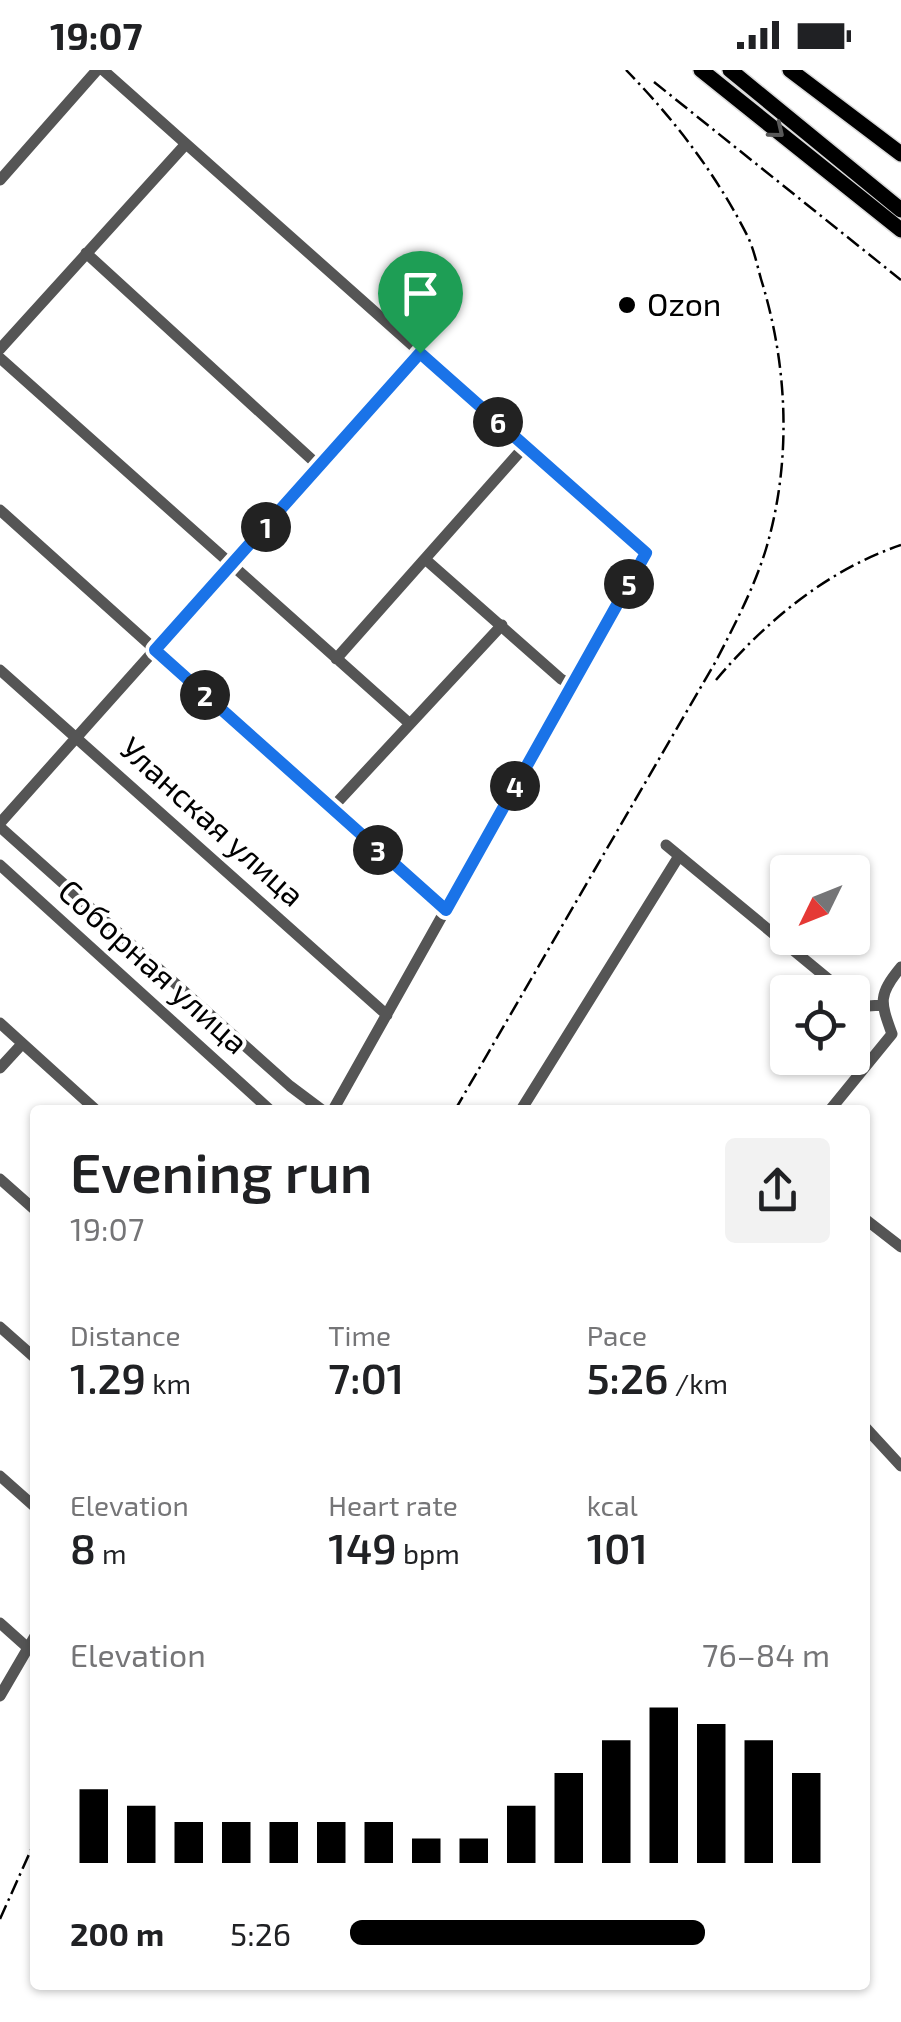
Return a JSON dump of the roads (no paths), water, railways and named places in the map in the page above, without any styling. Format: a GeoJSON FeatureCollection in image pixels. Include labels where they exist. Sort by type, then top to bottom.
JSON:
{"type":"FeatureCollection","features":[{"type":"Feature","properties":{"kind":"main road"},"geometry":{"type":"LineString","coordinates":[[701,70],[901,230]]}},
{"type":"Feature","properties":{"kind":"main road"},"geometry":{"type":"LineString","coordinates":[[730,70],[901,210]]}},
{"type":"Feature","properties":{"kind":"main road"},"geometry":{"type":"LineString","coordinates":[[790,70],[901,154]]}},
{"type":"Feature","properties":{"kind":"street"},"geometry":{"type":"LineString","coordinates":[[1,178],[100,70],[646,553],[336,1105]]}},
{"type":"Feature","properties":{"kind":"street"},"geometry":{"type":"LineString","coordinates":[[0,350],[185,145]]}},
{"type":"Feature","properties":{"kind":"street"},"geometry":{"type":"LineString","coordinates":[[86,253],[320,467]]}},
{"type":"Feature","properties":{"kind":"street"},"geometry":{"type":"LineString","coordinates":[[315,1105],[0,825],[420,353]]}},
{"type":"Feature","properties":{"kind":"street"},"geometry":{"type":"LineString","coordinates":[[0,358],[410,722]]}},
{"type":"Feature","properties":{"kind":"street"},"geometry":{"type":"LineString","coordinates":[[336,659],[525,446]]}},
{"type":"Feature","properties":{"kind":"street"},"geometry":{"type":"LineString","coordinates":[[0,510],[446,910]]}},
{"type":"Feature","properties":{"kind":"street"},"geometry":{"type":"LineString","coordinates":[[425,560],[574,686]]}},
{"type":"Feature","properties":{"kind":"street"},"geometry":{"type":"LineString","coordinates":[[332,808],[502,625]]}},
{"type":"Feature","properties":{"kind":"street","name":"Уланская улица"},"geometry":{"type":"LineString","coordinates":[[0,670],[387,1015]]}},
{"type":"Feature","properties":{"kind":"street"},"geometry":{"type":"LineString","coordinates":[[666,845],[823,975]]}},
{"type":"Feature","properties":{"kind":"street"},"geometry":{"type":"LineString","coordinates":[[524,1105],[679,856]]}},
{"type":"Feature","properties":{"kind":"street","name":"Соборная улица"},"geometry":{"type":"LineString","coordinates":[[0,865],[264,1105]]}},
{"type":"Feature","properties":{"kind":"street"},"geometry":{"type":"LineString","coordinates":[[834,1105],[892,1034],[882,994],[901,966]]}},
{"type":"Feature","properties":{"kind":"street"},"geometry":{"type":"LineString","coordinates":[[870,1006],[882,1005]]}},
{"type":"Feature","properties":{"kind":"street"},"geometry":{"type":"LineString","coordinates":[[1,1026],[90,1105]]}},
{"type":"Feature","properties":{"kind":"street"},"geometry":{"type":"LineString","coordinates":[[0,1068],[22,1044]]}},
{"type":"Feature","properties":{"kind":"street"},"geometry":{"type":"LineString","coordinates":[[0,1179],[30,1206]]}},
{"type":"Feature","properties":{"kind":"street"},"geometry":{"type":"LineString","coordinates":[[870,1223],[901,1247]]}},
{"type":"Feature","properties":{"kind":"street"},"geometry":{"type":"LineString","coordinates":[[0,1327],[30,1354]]}},
{"type":"Feature","properties":{"kind":"street"},"geometry":{"type":"LineString","coordinates":[[870,1432],[901,1466]]}},
{"type":"Feature","properties":{"kind":"street"},"geometry":{"type":"LineString","coordinates":[[0,1476],[30,1503]]}},
{"type":"Feature","properties":{"kind":"street"},"geometry":{"type":"LineString","coordinates":[[0,1623],[30,1641]]}},
{"type":"Feature","properties":{"kind":"street"},"geometry":{"type":"LineString","coordinates":[[0,1696],[30,1645]]}},
{"type":"Feature","properties":{"kind":"railway"},"geometry":{"type":"LineString","coordinates":[[458,1105],[716,661],[761,563],[780,482],[781,379],[770,312],[752,246],[722,190],[693,148],[626,70]]}},
{"type":"Feature","properties":{"kind":"railway"},"geometry":{"type":"LineString","coordinates":[[654,82],[901,280]]}},
{"type":"Feature","properties":{"kind":"railway"},"geometry":{"type":"LineString","coordinates":[[716,680],[755,638],[799,600],[848,568],[901,545]]}},
{"type":"Feature","properties":{"kind":"railway"},"geometry":{"type":"LineString","coordinates":[[0,1919],[30,1852]]}},
{"type":"Feature","properties":{"kind":"place","name":"Ozon"},"geometry":{"type":"Point","coordinates":[627,305]}}]}
